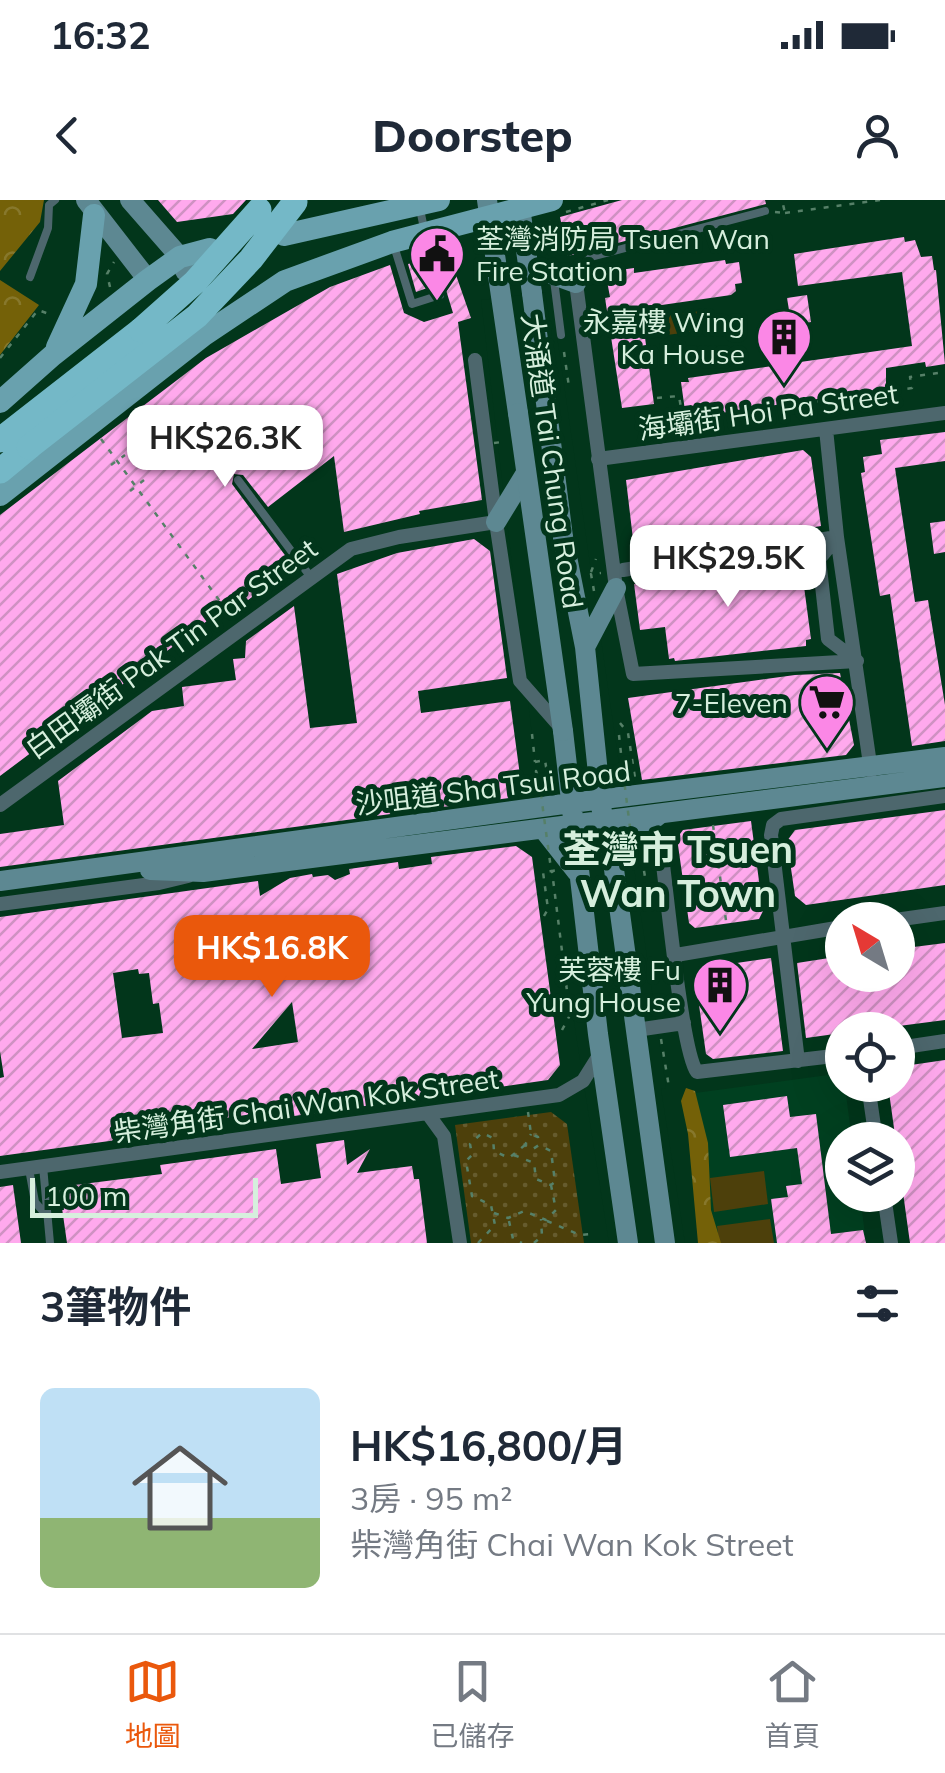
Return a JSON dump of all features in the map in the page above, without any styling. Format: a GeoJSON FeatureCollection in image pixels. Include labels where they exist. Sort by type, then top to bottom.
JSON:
{"type":"FeatureCollection","features":[{"type":"Feature","properties":{"kind":"highway"},"geometry":{"type":"LineString","coordinates":[[14,439],[197,316],[252,259],[295,202]]}},
{"type":"Feature","properties":{"kind":"highway"},"geometry":{"type":"LineString","coordinates":[[0,471],[14,439],[177,300],[259,210]]}},
{"type":"Feature","properties":{"kind":"main road"},"geometry":{"type":"LineString","coordinates":[[130,200],[179,270]]}},
{"type":"Feature","properties":{"kind":"main road"},"geometry":{"type":"LineString","coordinates":[[284,235],[429,202]]}},
{"type":"Feature","properties":{"kind":"main road"},"geometry":{"type":"LineString","coordinates":[[0,495],[178,351],[285,281],[488,208],[520,204],[554,210]]}},
{"type":"Feature","properties":{"kind":"main road","name":"大涌道 Tai Chung Road"},"geometry":{"type":"LineString","coordinates":[[520,204],[564,537],[585,647],[603,822],[624,860],[636,1030],[665,1243]]}},
{"type":"Feature","properties":{"kind":"main road"},"geometry":{"type":"LineString","coordinates":[[90,207],[148,280]]}},
{"type":"Feature","properties":{"kind":"main road"},"geometry":{"type":"LineString","coordinates":[[53,355],[86,284],[90,207]]}},
{"type":"Feature","properties":{"kind":"main road","name":"大涌道 Tai Chung Road"},"geometry":{"type":"LineString","coordinates":[[488,208],[563,731],[600,1054],[628,1243]]}},
{"type":"Feature","properties":{"kind":"main road"},"geometry":{"type":"LineString","coordinates":[[0,402],[148,280],[179,270],[210,249]]}},
{"type":"Feature","properties":{"kind":"main road"},"geometry":{"type":"LineString","coordinates":[[528,266],[555,271],[576,283]]}},
{"type":"Feature","properties":{"kind":"main road"},"geometry":{"type":"LineString","coordinates":[[240,286],[285,281]]}},
{"type":"Feature","properties":{"kind":"main road"},"geometry":{"type":"LineString","coordinates":[[501,514],[526,473]]}},
{"type":"Feature","properties":{"kind":"main road"},"geometry":{"type":"LineString","coordinates":[[585,647],[614,577]]}},
{"type":"Feature","properties":{"kind":"main road","name":"沙咀道 Sha Tsui Road"},"geometry":{"type":"LineString","coordinates":[[48,879],[541,808],[570,793],[643,814],[872,777],[945,756]]}},
{"type":"Feature","properties":{"kind":"main road","name":"沙咀道 Sha Tsui Road"},"geometry":{"type":"LineString","coordinates":[[156,864],[204,872],[603,822],[872,777],[945,777]]}},
{"type":"Feature","properties":{"kind":"main road"},"geometry":{"type":"LineString","coordinates":[[624,860],[643,814]]}},
{"type":"Feature","properties":{"kind":"main road"},"geometry":{"type":"LineString","coordinates":[[544,830],[577,872]]}},
{"type":"Feature","properties":{"kind":"main road"},"geometry":{"type":"LineString","coordinates":[[0,882],[48,879]]}},
{"type":"Feature","properties":{"kind":"main road"},"geometry":{"type":"LineString","coordinates":[[0,891],[48,879]]}},
{"type":"Feature","properties":{"kind":"street"},"geometry":{"type":"LineString","coordinates":[[576,283],[614,577],[633,674],[856,661]]}},
{"type":"Feature","properties":{"kind":"street"},"geometry":{"type":"LineString","coordinates":[[476,360],[501,514],[520,681],[563,731]]}},
{"type":"Feature","properties":{"kind":"street","name":"海壩街 Hoi Pa Street"},"geometry":{"type":"LineString","coordinates":[[598,459],[945,413]]}},
{"type":"Feature","properties":{"kind":"street"},"geometry":{"type":"LineString","coordinates":[[826,428],[837,537],[872,777]]}},
{"type":"Feature","properties":{"kind":"street","name":"白田壩街 Pak Tin Par Street"},"geometry":{"type":"LineString","coordinates":[[0,805],[350,548],[501,514]]}},
{"type":"Feature","properties":{"kind":"street"},"geometry":{"type":"LineString","coordinates":[[614,577],[837,537]]}},
{"type":"Feature","properties":{"kind":"street"},"geometry":{"type":"LineString","coordinates":[[837,537],[819,559],[828,638],[856,661]]}},
{"type":"Feature","properties":{"kind":"street"},"geometry":{"type":"LineString","coordinates":[[798,1061],[771,835],[773,825],[781,818],[945,796]]}},
{"type":"Feature","properties":{"kind":"street"},"geometry":{"type":"LineString","coordinates":[[656,859],[676,955],[692,1065],[705,1074],[825,1057]]}},
{"type":"Feature","properties":{"kind":"street","name":"沙咀道 Sha Tsui Road"},"geometry":{"type":"LineString","coordinates":[[0,904],[160,883],[204,872]]}},
{"type":"Feature","properties":{"kind":"street"},"geometry":{"type":"LineString","coordinates":[[915,917],[945,913]]}},
{"type":"Feature","properties":{"kind":"street"},"geometry":{"type":"LineString","coordinates":[[676,955],[825,930]]}},
{"type":"Feature","properties":{"kind":"street"},"geometry":{"type":"LineString","coordinates":[[636,1030],[684,1023]]}},
{"type":"Feature","properties":{"kind":"street"},"geometry":{"type":"LineString","coordinates":[[915,1045],[945,1041]]}},
{"type":"Feature","properties":{"kind":"street","name":"柴灣角街 Chai Wan Kok Street"},"geometry":{"type":"LineString","coordinates":[[0,1172],[558,1095],[583,1081],[600,1054]]}},
{"type":"Feature","properties":{"kind":"street"},"geometry":{"type":"LineString","coordinates":[[428,1114],[444,1136],[460,1243]]}},
{"type":"Feature","properties":{"kind":"street"},"geometry":{"type":"LineString","coordinates":[[886,1212],[891,1243]]}},
{"type":"Feature","properties":{"kind":"lane"},"geometry":{"type":"LineString","coordinates":[[30,277],[48,228],[49,205],[56,200]]}},
{"type":"Feature","properties":{"kind":"lane"},"geometry":{"type":"LineString","coordinates":[[429,202],[424,234],[430,258]]}},
{"type":"Feature","properties":{"kind":"lane"},"geometry":{"type":"LineString","coordinates":[[576,283],[578,270],[591,257],[765,211]]}},
{"type":"Feature","properties":{"kind":"lane"},"geometry":{"type":"LineString","coordinates":[[392,242],[412,304],[440,295],[437,285]]}},
{"type":"Feature","properties":{"kind":"lane"},"geometry":{"type":"LineString","coordinates":[[555,271],[561,335]]}},
{"type":"Feature","properties":{"kind":"lane"},"geometry":{"type":"LineString","coordinates":[[238,480],[310,576]]}},
{"type":"Feature","properties":{"kind":"lane"},"geometry":{"type":"LineString","coordinates":[[36,1167],[35,1202],[46,1215]]}},
{"type":"Feature","properties":{"kind":"lane"},"geometry":{"type":"LineString","coordinates":[[36,1167],[50,1243]]}},
{"type":"Feature","properties":{"kind":"path"},"geometry":{"type":"LineString","coordinates":[[555,271],[554,210],[608,200]]}},
{"type":"Feature","properties":{"kind":"path"},"geometry":{"type":"LineString","coordinates":[[782,200],[786,212]]}},
{"type":"Feature","properties":{"kind":"path"},"geometry":{"type":"LineString","coordinates":[[765,211],[880,200]]}},
{"type":"Feature","properties":{"kind":"path"},"geometry":{"type":"LineString","coordinates":[[476,280],[481,289]]}},
{"type":"Feature","properties":{"kind":"path"},"geometry":{"type":"LineString","coordinates":[[0,358],[38,310],[52,315]]}},
{"type":"Feature","properties":{"kind":"path"},"geometry":{"type":"LineString","coordinates":[[564,352],[569,387]]}},
{"type":"Feature","properties":{"kind":"path"},"geometry":{"type":"LineString","coordinates":[[657,398],[680,396],[683,420],[912,388],[910,376],[945,372]]}},
{"type":"Feature","properties":{"kind":"path"},"geometry":{"type":"LineString","coordinates":[[98,434],[230,615]]}},
{"type":"Feature","properties":{"kind":"path"},"geometry":{"type":"LineString","coordinates":[[494,443],[502,442],[503,437]]}},
{"type":"Feature","properties":{"kind":"path"},"geometry":{"type":"LineString","coordinates":[[111,465],[125,455]]}},
{"type":"Feature","properties":{"kind":"path"},"geometry":{"type":"LineString","coordinates":[[130,491],[144,480]]}},
{"type":"Feature","properties":{"kind":"path"},"geometry":{"type":"LineString","coordinates":[[596,559],[590,574],[600,603]]}},
{"type":"Feature","properties":{"kind":"path"},"geometry":{"type":"LineString","coordinates":[[590,574],[614,577]]}},
{"type":"Feature","properties":{"kind":"path"},"geometry":{"type":"LineString","coordinates":[[532,734],[535,762],[546,760],[548,779],[538,780]]}},
{"type":"Feature","properties":{"kind":"path"},"geometry":{"type":"LineString","coordinates":[[619,736],[624,860]]}},
{"type":"Feature","properties":{"kind":"path"},"geometry":{"type":"LineString","coordinates":[[526,778],[536,775],[536,771],[552,870],[570,1016],[562,1030]]}},
{"type":"Feature","properties":{"kind":"path"},"geometry":{"type":"LineString","coordinates":[[713,823],[727,928]]}},
{"type":"Feature","properties":{"kind":"path"},"geometry":{"type":"LineString","coordinates":[[544,916],[548,909],[543,872],[650,856],[656,859]]}},
{"type":"Feature","properties":{"kind":"path"},"geometry":{"type":"LineString","coordinates":[[642,858],[648,896]]}},
{"type":"Feature","properties":{"kind":"path"},"geometry":{"type":"LineString","coordinates":[[655,1002],[659,1008]]}},
{"type":"Feature","properties":{"kind":"path"},"geometry":{"type":"LineString","coordinates":[[663,1027],[669,1087]]}},
{"type":"Feature","properties":{"kind":"path"},"geometry":{"type":"LineString","coordinates":[[478,1243],[495,1225],[492,1205],[472,1196],[466,1160],[472,1155],[470,1144],[482,1133],[493,1138],[494,1150],[509,1158],[525,1146],[531,1134],[528,1111]]}},
{"type":"Feature","properties":{"kind":"path"},"geometry":{"type":"LineString","coordinates":[[531,1134],[538,1137],[539,1145]]}},
{"type":"Feature","properties":{"kind":"path"},"geometry":{"type":"LineString","coordinates":[[525,1146],[533,1149],[539,1145]]}},
{"type":"Feature","properties":{"kind":"path"},"geometry":{"type":"LineString","coordinates":[[539,1145],[551,1151],[555,1182],[551,1185]]}},
{"type":"Feature","properties":{"kind":"path"},"geometry":{"type":"LineString","coordinates":[[513,1154],[534,1163],[536,1179],[551,1185]]}},
{"type":"Feature","properties":{"kind":"path"},"geometry":{"type":"LineString","coordinates":[[543,1219],[556,1210],[551,1185]]}},
{"type":"Feature","properties":{"kind":"path"},"geometry":{"type":"LineString","coordinates":[[492,1212],[508,1218],[524,1210],[580,1236],[591,1234]]}},
{"type":"Feature","properties":{"kind":"path"},"geometry":{"type":"LineString","coordinates":[[508,1218],[513,1238],[522,1243]]}},
{"type":"Feature","properties":{"kind":"path"},"geometry":{"type":"LineString","coordinates":[[534,1243],[542,1236],[543,1219]]}},
{"type":"Feature","properties":{"kind":"shaded area"},"geometry":{"type":"Polygon","coordinates":[[[701,311],[704,330],[667,335],[664,316],[701,311]]]}},
{"type":"Feature","properties":{"kind":"shaded area"},"geometry":{"type":"Polygon","coordinates":[[[825,1075],[825,1102],[847,1102],[850,1122],[825,1122],[825,1212],[862,1212],[866,1243],[715,1243],[695,1093],[825,1075]]]}},
{"type":"Feature","properties":{"kind":"shaded area"},"geometry":{"type":"Polygon","coordinates":[[[551,1112],[567,1124],[584,1243],[471,1243],[455,1125],[551,1112]]]}},
{"type":"Feature","properties":{"kind":"shaded area"},"geometry":{"type":"Polygon","coordinates":[[[764,1171],[768,1204],[714,1212],[710,1178],[764,1171]]]}},
{"type":"Feature","properties":{"kind":"shaded area"},"geometry":{"type":"Polygon","coordinates":[[[770,1219],[774,1243],[719,1243],[717,1226],[770,1219]]]}},
{"type":"Feature","properties":{"kind":"green space"},"geometry":{"type":"Polygon","coordinates":[[[0,200],[44,200],[40,222],[0,271],[0,200]]]}},
{"type":"Feature","properties":{"kind":"green space"},"geometry":{"type":"Polygon","coordinates":[[[0,280],[39,305],[0,355],[0,280]]]}},
{"type":"Feature","properties":{"kind":"green space"},"geometry":{"type":"Polygon","coordinates":[[[686,1088],[695,1091],[708,1143],[711,1210],[721,1243],[698,1243],[688,1134],[681,1101],[686,1088]]]}},
{"type":"Feature","properties":{"kind":"pier"},"geometry":{"type":"Polygon","coordinates":[[[545,292],[552,336],[557,336],[685,1243],[609,1243],[542,820],[481,300],[545,292]]]}},
{"type":"Feature","properties":{"kind":"building"},"geometry":{"type":"Polygon","coordinates":[[[158,200],[246,200],[233,214],[177,222],[158,200]]]}},
{"type":"Feature","properties":{"kind":"building"},"geometry":{"type":"Polygon","coordinates":[[[622,200],[765,200],[766,204],[568,256],[560,217],[622,200]]]}},
{"type":"Feature","properties":{"kind":"building"},"geometry":{"type":"Polygon","coordinates":[[[904,237],[905,242],[915,240],[921,257],[932,256],[945,364],[926,367],[925,362],[886,368],[886,389],[686,418],[681,382],[689,382],[688,378],[912,346],[902,272],[798,286],[794,254],[904,237]]]}},
{"type":"Feature","properties":{"kind":"building"},"geometry":{"type":"Polygon","coordinates":[[[448,252],[471,318],[458,322],[482,500],[419,511],[420,514],[344,532],[334,456],[268,507],[243,475],[234,474],[232,484],[293,566],[236,609],[231,603],[0,776],[0,515],[206,358],[330,287],[390,265],[404,313],[424,322],[453,313],[443,280],[434,278],[430,287],[416,292],[408,264],[423,260],[432,265],[437,256],[448,252]]]}},
{"type":"Feature","properties":{"kind":"building"},"geometry":{"type":"Polygon","coordinates":[[[725,260],[726,264],[739,262],[742,283],[735,284],[736,291],[731,295],[641,308],[654,404],[622,408],[605,298],[610,297],[607,281],[621,279],[620,270],[634,268],[634,273],[725,260]]]}},
{"type":"Feature","properties":{"kind":"building"},"geometry":{"type":"Polygon","coordinates":[[[807,295],[811,322],[799,324],[798,315],[790,316],[787,298],[807,295]]]}},
{"type":"Feature","properties":{"kind":"building"},"geometry":{"type":"Polygon","coordinates":[[[945,432],[945,461],[895,468],[915,602],[928,600],[945,705],[945,741],[912,746],[890,594],[880,596],[861,473],[865,472],[863,457],[882,454],[880,440],[945,432]]]}},
{"type":"Feature","properties":{"kind":"building"},"geometry":{"type":"Polygon","coordinates":[[[803,450],[811,457],[821,526],[635,556],[626,480],[803,450]]]}},
{"type":"Feature","properties":{"kind":"building"},"geometry":{"type":"Polygon","coordinates":[[[945,521],[945,552],[934,554],[930,523],[945,521]]]}},
{"type":"Feature","properties":{"kind":"building"},"geometry":{"type":"Polygon","coordinates":[[[474,539],[490,551],[507,678],[418,691],[421,713],[510,701],[521,783],[509,798],[0,867],[0,834],[64,825],[58,781],[152,711],[184,706],[182,687],[236,680],[233,659],[245,658],[246,641],[294,606],[310,728],[357,723],[337,574],[397,553],[474,539]]]}},
{"type":"Feature","properties":{"kind":"building"},"geometry":{"type":"Polygon","coordinates":[[[794,559],[795,565],[801,564],[811,639],[806,640],[806,646],[675,661],[669,659],[665,627],[640,630],[634,584],[794,559]]]}},
{"type":"Feature","properties":{"kind":"building"},"geometry":{"type":"Polygon","coordinates":[[[840,673],[854,745],[846,755],[642,780],[628,698],[795,675],[840,673]]]}},
{"type":"Feature","properties":{"kind":"building"},"geometry":{"type":"Polygon","coordinates":[[[945,810],[945,885],[806,905],[795,896],[787,841],[795,830],[945,810]]]}},
{"type":"Feature","properties":{"kind":"building"},"geometry":{"type":"Polygon","coordinates":[[[751,821],[763,911],[759,919],[695,928],[689,923],[677,838],[683,830],[751,821]]]}},
{"type":"Feature","properties":{"kind":"building"},"geometry":{"type":"Polygon","coordinates":[[[516,846],[532,857],[560,1065],[548,1080],[287,1117],[286,1109],[218,1119],[219,1126],[0,1156],[0,1078],[4,1077],[0,1051],[0,917],[258,881],[260,896],[290,878],[312,874],[328,875],[335,880],[350,874],[349,869],[398,862],[399,869],[432,864],[431,857],[516,846]],[[138,969],[113,973],[122,1038],[163,1033],[159,1003],[153,1004],[149,973],[139,974],[138,969]],[[292,1002],[252,1049],[298,1042],[292,1002]]]}},
{"type":"Feature","properties":{"kind":"building"},"geometry":{"type":"Polygon","coordinates":[[[945,943],[945,1020],[915,1024],[915,1012],[825,1012],[825,1035],[806,1038],[797,963],[825,959],[825,992],[915,992],[915,947],[945,943]]]}},
{"type":"Feature","properties":{"kind":"building"},"geometry":{"type":"Polygon","coordinates":[[[771,958],[783,1051],[713,1059],[706,1054],[695,977],[702,968],[771,958]]]}},
{"type":"Feature","properties":{"kind":"building"},"geometry":{"type":"Polygon","coordinates":[[[945,1060],[945,1243],[910,1243],[906,1212],[915,1212],[915,1122],[893,1122],[890,1102],[915,1102],[915,1064],[945,1060]]]}},
{"type":"Feature","properties":{"kind":"building"},"geometry":{"type":"Polygon","coordinates":[[[787,1096],[790,1117],[816,1114],[825,1212],[828,1212],[831,1234],[863,1230],[866,1243],[777,1243],[771,1199],[788,1197],[786,1186],[802,1184],[797,1148],[730,1157],[723,1105],[787,1096]]]}},
{"type":"Feature","properties":{"kind":"building"},"geometry":{"type":"Polygon","coordinates":[[[344,1140],[347,1165],[370,1149],[357,1173],[412,1166],[414,1179],[419,1179],[427,1243],[67,1243],[59,1187],[162,1174],[160,1165],[276,1149],[281,1184],[321,1178],[316,1144],[344,1140]]]}},
{"type":"Feature","properties":{"kind":"building"},"geometry":{"type":"Polygon","coordinates":[[[13,1185],[21,1243],[0,1243],[0,1187],[13,1185]]]}},
{"type":"Feature","properties":{"kind":"place","name":"荃灣消防局 Tsuen Wan Fire Station"},"geometry":{"type":"Point","coordinates":[437,303]}},
{"type":"Feature","properties":{"kind":"place","name":"永嘉樓 Wing Ka House"},"geometry":{"type":"Point","coordinates":[784,386]}},
{"type":"Feature","properties":{"kind":"place","name":"7-Eleven"},"geometry":{"type":"Point","coordinates":[827,751]}},
{"type":"Feature","properties":{"kind":"place","name":"芙蓉樓 Fu Yung House"},"geometry":{"type":"Point","coordinates":[720,1034]}},
{"type":"Feature","properties":{"kind":"district","name":"荃灣市 Tsuen Wan Town"},"geometry":{"type":"Point","coordinates":[678,871]}}]}
